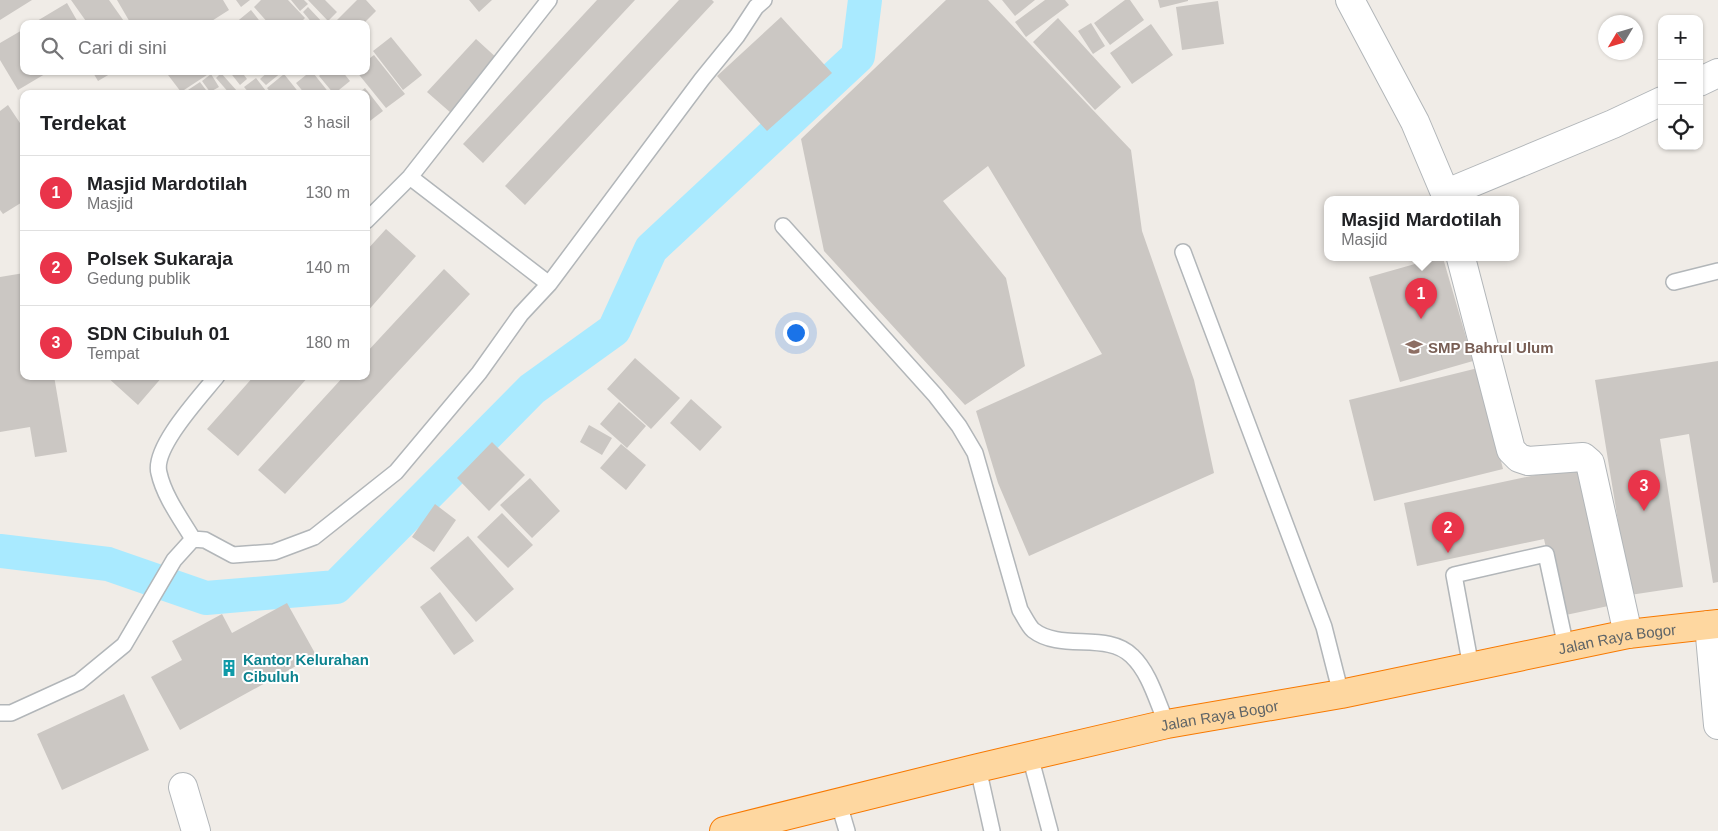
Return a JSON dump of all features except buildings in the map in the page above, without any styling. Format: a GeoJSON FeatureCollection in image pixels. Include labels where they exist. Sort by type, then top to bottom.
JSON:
{"type":"FeatureCollection","features":[{"type":"Feature","properties":{"kind":"highway","name":"Jalan Raya Bogor"},"geometry":{"type":"LineString","coordinates":[[724,831],[978,768],[1167,724],[1341,694],[1628,634],[1714,625]]}},
{"type":"Feature","properties":{"kind":"street"},"geometry":{"type":"LineString","coordinates":[[1350,0],[1415,122],[1447,196]]}},
{"type":"Feature","properties":{"kind":"street"},"geometry":{"type":"LineString","coordinates":[[1703,80],[1718,74]]}},
{"type":"Feature","properties":{"kind":"street"},"geometry":{"type":"LineString","coordinates":[[1449,196],[1658,103]]}},
{"type":"Feature","properties":{"kind":"street"},"geometry":{"type":"LineString","coordinates":[[1462,261],[1511,450],[1519,458],[1528,461],[1583,458],[1590,463],[1628,634]]}},
{"type":"Feature","properties":{"kind":"street"},"geometry":{"type":"LineString","coordinates":[[1714,625],[1718,725]]}},
{"type":"Feature","properties":{"kind":"street"},"geometry":{"type":"LineString","coordinates":[[183,787],[196,831]]}},
{"type":"Feature","properties":{"kind":"lane"},"geometry":{"type":"LineString","coordinates":[[370,217],[410,177],[549,0]]}},
{"type":"Feature","properties":{"kind":"lane"},"geometry":{"type":"LineString","coordinates":[[192,539],[205,540],[234,555],[274,552],[314,537],[396,472],[479,373],[521,314],[549,284],[702,79],[737,36],[756,2]]}},
{"type":"Feature","properties":{"kind":"lane"},"geometry":{"type":"LineString","coordinates":[[410,177],[549,284]]}},
{"type":"Feature","properties":{"kind":"lane"},"geometry":{"type":"LineString","coordinates":[[783,226],[935,395],[959,426],[975,453],[1020,610],[1032,629],[1054,639],[1113,646],[1131,655],[1144,672],[1167,724]]}},
{"type":"Feature","properties":{"kind":"lane"},"geometry":{"type":"LineString","coordinates":[[1183,252],[1324,627],[1341,694]]}},
{"type":"Feature","properties":{"kind":"lane"},"geometry":{"type":"LineString","coordinates":[[1674,282],[1718,271]]}},
{"type":"Feature","properties":{"kind":"lane"},"geometry":{"type":"LineString","coordinates":[[192,539],[158,472],[160,453],[214,380]]}},
{"type":"Feature","properties":{"kind":"lane"},"geometry":{"type":"LineString","coordinates":[[0,713],[11,713],[79,682],[124,645],[174,560],[192,539]]}},
{"type":"Feature","properties":{"kind":"lane"},"geometry":{"type":"LineString","coordinates":[[1471,667],[1454,575],[1546,554],[1566,647]]}},
{"type":"Feature","properties":{"kind":"lane"},"geometry":{"type":"LineString","coordinates":[[1030,756],[1050,831]]}},
{"type":"Feature","properties":{"kind":"lane"},"geometry":{"type":"LineString","coordinates":[[978,768],[992,831]]}},
{"type":"Feature","properties":{"kind":"lane"},"geometry":{"type":"LineString","coordinates":[[839,804],[847,831]]}},
{"type":"Feature","properties":{"kind":"waterway"},"geometry":{"type":"LineString","coordinates":[[0,551],[108,564],[206,598],[336,587],[532,389],[614,330],[651,249],[858,56],[865,0]]}},
{"type":"Feature","properties":{"kind":"place","name":"Masjid Mardotilah"},"geometry":{"type":"Point","coordinates":[1421,319]}},
{"type":"Feature","properties":{"kind":"place","name":"SMP Bahrul Ulum"},"geometry":{"type":"Point","coordinates":[1414,347]}},
{"type":"Feature","properties":{"kind":"place","name":"SDN Cibuluh 01"},"geometry":{"type":"Point","coordinates":[1644,511]}},
{"type":"Feature","properties":{"kind":"place","name":"Polsek Sukaraja"},"geometry":{"type":"Point","coordinates":[1448,553]}},
{"type":"Feature","properties":{"kind":"place","name":"Kantor Kelurahan Cibuluh"},"geometry":{"type":"Point","coordinates":[229,668]}}]}
